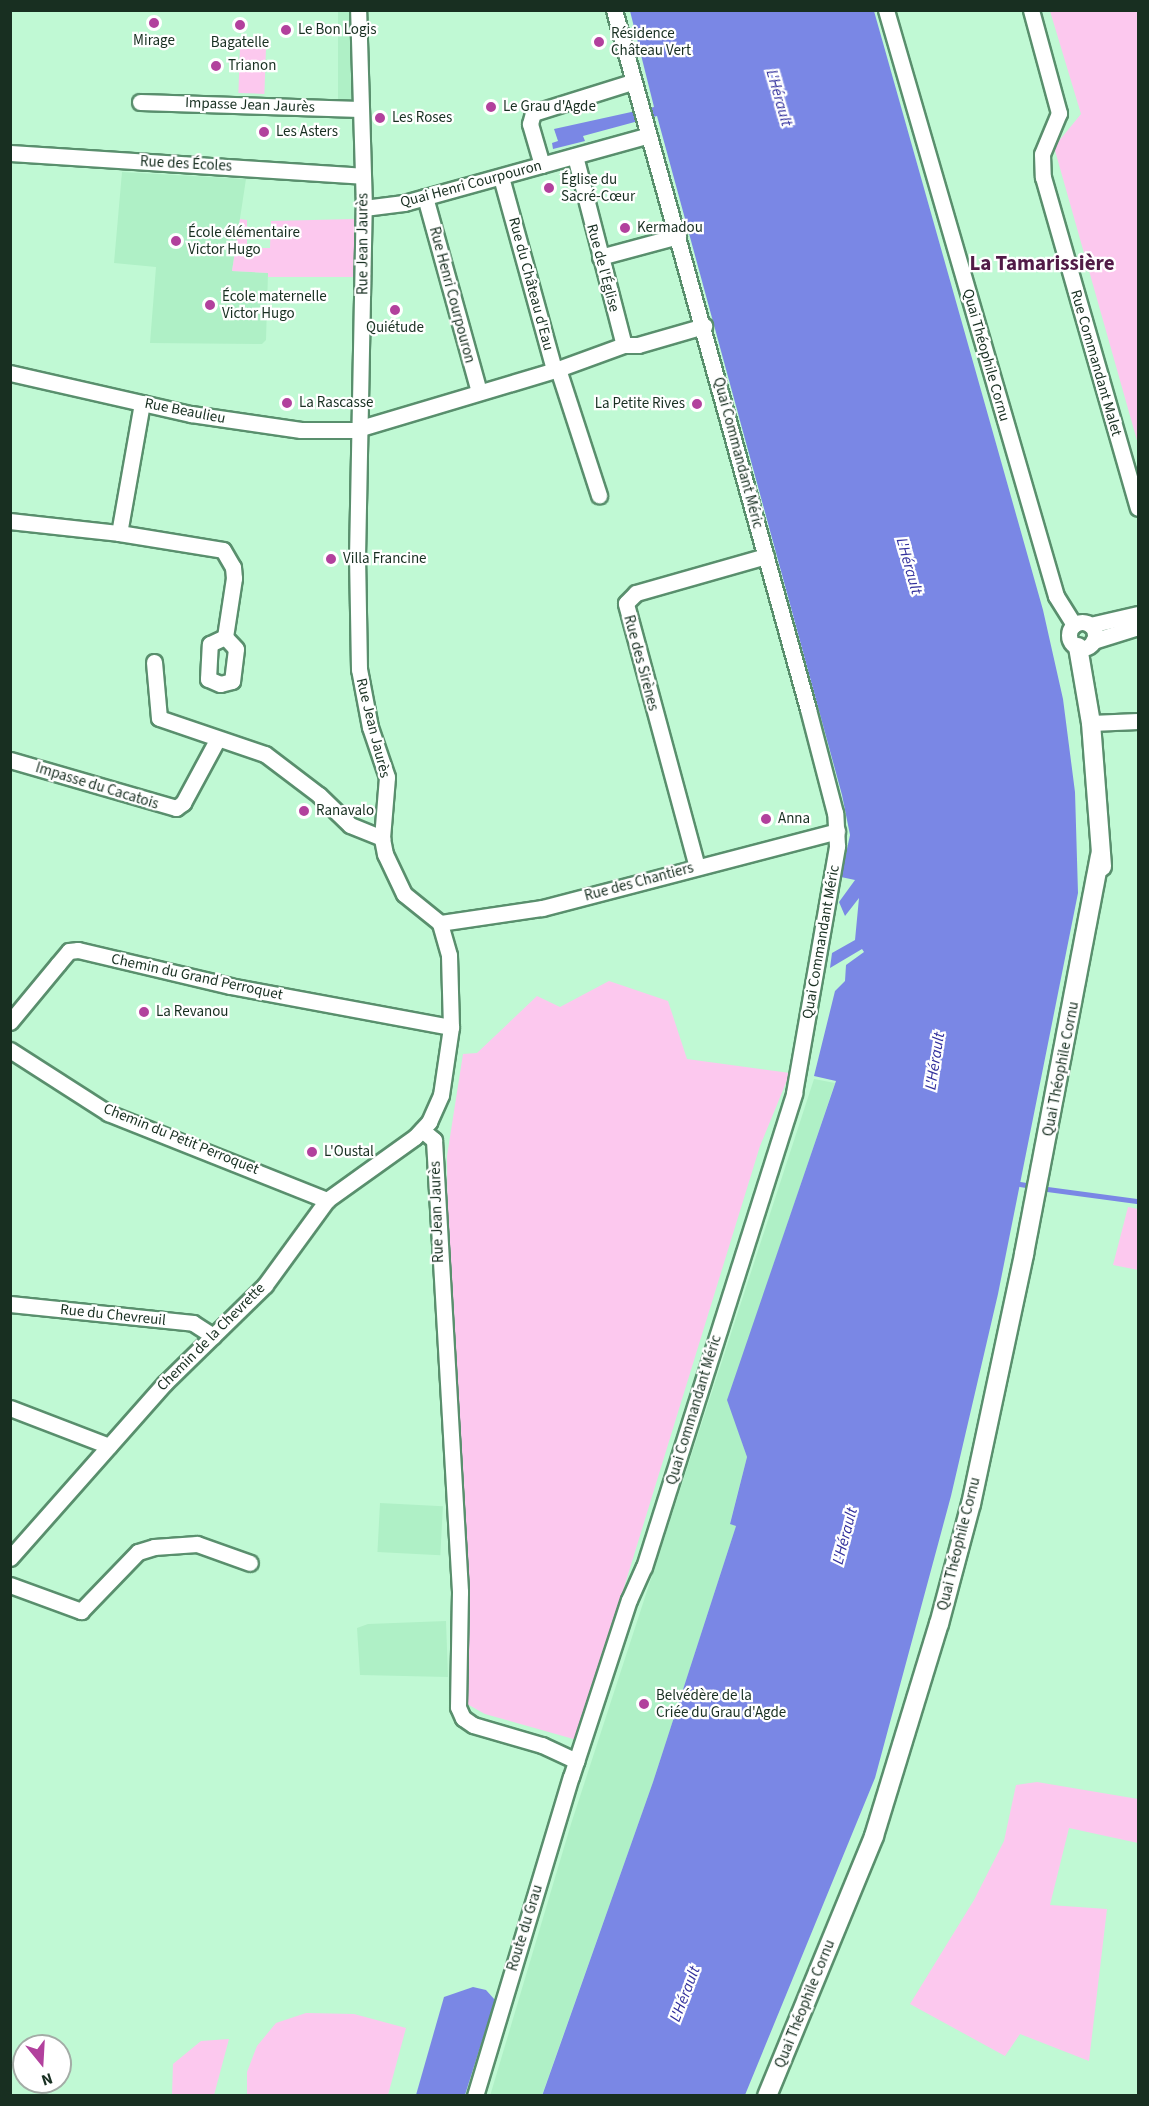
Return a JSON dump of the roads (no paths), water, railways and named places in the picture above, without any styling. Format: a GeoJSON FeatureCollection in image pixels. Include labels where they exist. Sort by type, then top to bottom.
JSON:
{"type":"FeatureCollection","features":[{"type":"Feature","properties":{"kind":"main road","name":"Quai Théophile Cornu"},"geometry":{"type":"LineString","coordinates":[[767,2096],[874,1836],[896,1773],[971,1504],[1035,1202],[1080,972],[1099,922],[1103,872],[1085,644]]}},
{"type":"Feature","properties":{"kind":"street","name":"Rue Jean Jaurès"},"geometry":{"type":"LineString","coordinates":[[358,10],[364,208],[357,648],[365,709],[387,777],[382,838],[385,854],[404,894],[440,924]]}},
{"type":"Feature","properties":{"kind":"street","name":"Quai Commandant Méric"},"geometry":{"type":"LineString","coordinates":[[577,1761],[629,1600],[645,1567],[794,1093],[831,893],[837,831],[823,766],[704,326],[654,151],[642,123],[614,10]]}},
{"type":"Feature","properties":{"kind":"street","name":"Quai Théophile Cornu"},"geometry":{"type":"LineString","coordinates":[[886,10],[1056,596],[1082,625]]}},
{"type":"Feature","properties":{"kind":"street","name":"Rue Commandant Malet"},"geometry":{"type":"LineString","coordinates":[[1031,10],[1059,113],[1042,154],[1043,177],[1138,508]]}},
{"type":"Feature","properties":{"kind":"street"},"geometry":{"type":"LineString","coordinates":[[542,165],[530,124],[533,113],[632,82]]}},
{"type":"Feature","properties":{"kind":"street","name":"Impasse Jean Jaurès"},"geometry":{"type":"LineString","coordinates":[[140,102],[360,109]]}},
{"type":"Feature","properties":{"kind":"street","name":"Quai Henri Courpouron"},"geometry":{"type":"LineString","coordinates":[[364,208],[425,197],[575,156],[642,123]]}},
{"type":"Feature","properties":{"kind":"street","name":"Rue des Écoles"},"geometry":{"type":"LineString","coordinates":[[10,153],[362,176]]}},
{"type":"Feature","properties":{"kind":"street","name":"Rue de l'Église"},"geometry":{"type":"LineString","coordinates":[[575,156],[624,345]]}},
{"type":"Feature","properties":{"kind":"street","name":"Rue du Château d'Eau"},"geometry":{"type":"LineString","coordinates":[[361,428],[556,369],[501,177]]}},
{"type":"Feature","properties":{"kind":"street","name":"Rue Henri Courpouron"},"geometry":{"type":"LineString","coordinates":[[425,197],[479,392]]}},
{"type":"Feature","properties":{"kind":"street"},"geometry":{"type":"LineString","coordinates":[[600,257],[678,236]]}},
{"type":"Feature","properties":{"kind":"street"},"geometry":{"type":"LineString","coordinates":[[598,495],[556,369],[624,345],[638,345],[704,326]]}},
{"type":"Feature","properties":{"kind":"street","name":"Rue Beaulieu"},"geometry":{"type":"LineString","coordinates":[[10,373],[142,403],[301,430],[361,428]]}},
{"type":"Feature","properties":{"kind":"street"},"geometry":{"type":"LineString","coordinates":[[119,533],[142,403]]}},
{"type":"Feature","properties":{"kind":"street"},"geometry":{"type":"LineString","coordinates":[[10,521],[119,533],[223,550],[233,567],[234,578],[225,637]]}},
{"type":"Feature","properties":{"kind":"street","name":"Rue des Sirènes"},"geometry":{"type":"LineString","coordinates":[[697,867],[626,603],[636,593],[766,556]]}},
{"type":"Feature","properties":{"kind":"street"},"geometry":{"type":"LineString","coordinates":[[1138,614],[1082,625],[1069,635],[1085,644],[1138,627]]}},
{"type":"Feature","properties":{"kind":"street"},"geometry":{"type":"LineString","coordinates":[[1082,625],[1085,644]]}},
{"type":"Feature","properties":{"kind":"street"},"geometry":{"type":"LineString","coordinates":[[154,662],[159,718],[218,740],[265,754],[319,795],[350,825],[382,838]]}},
{"type":"Feature","properties":{"kind":"street"},"geometry":{"type":"LineString","coordinates":[[1091,723],[1138,721]]}},
{"type":"Feature","properties":{"kind":"street","name":"Impasse du Cacatois"},"geometry":{"type":"LineString","coordinates":[[10,760],[176,808],[183,804],[218,740]]}},
{"type":"Feature","properties":{"kind":"street","name":"Rue des Chantiers"},"geometry":{"type":"LineString","coordinates":[[440,924],[542,908],[837,831]]}},
{"type":"Feature","properties":{"kind":"street"},"geometry":{"type":"LineString","coordinates":[[422,1130],[441,1095],[451,1027],[449,955],[440,924]]}},
{"type":"Feature","properties":{"kind":"street","name":"Chemin du Grand Perroquet"},"geometry":{"type":"LineString","coordinates":[[10,1022],[69,951],[78,950],[230,986],[451,1027]]}},
{"type":"Feature","properties":{"kind":"street","name":"Chemin du Petit Perroquet"},"geometry":{"type":"LineString","coordinates":[[10,1050],[108,1113],[327,1200]]}},
{"type":"Feature","properties":{"kind":"street","name":"Rue Jean Jaurès"},"geometry":{"type":"LineString","coordinates":[[422,1130],[434,1140],[435,1149],[460,1592],[458,1707],[463,1718],[473,1725],[542,1745],[577,1761]]}},
{"type":"Feature","properties":{"kind":"street","name":"Chemin de la Chevrette"},"geometry":{"type":"LineString","coordinates":[[10,1558],[109,1446],[213,1336],[265,1285],[327,1200],[407,1144],[422,1130]]}},
{"type":"Feature","properties":{"kind":"street","name":"Rue du Chevreuil"},"geometry":{"type":"LineString","coordinates":[[10,1304],[193,1323],[213,1336]]}},
{"type":"Feature","properties":{"kind":"street"},"geometry":{"type":"LineString","coordinates":[[10,1408],[109,1446]]}},
{"type":"Feature","properties":{"kind":"street"},"geometry":{"type":"LineString","coordinates":[[10,1586],[81,1611],[138,1552],[153,1547],[197,1544],[250,1563]]}},
{"type":"Feature","properties":{"kind":"street","name":"Route du Grau"},"geometry":{"type":"LineString","coordinates":[[475,2096],[577,1761]]}},
{"type":"Feature","properties":{"kind":"water","name":"L'Hérault"},"geometry":{"type":"Polygon","coordinates":[[[630,11],[874,11],[1043,610],[1063,699],[1075,792],[1078,893],[998,1294],[951,1496],[875,1778],[745,2095],[542,2096],[653,1782],[736,1526],[730,1524],[747,1457],[727,1400],[836,1081],[814,1076],[835,991],[845,981],[846,965],[864,952],[862,949],[830,968],[832,953],[855,940],[859,898],[845,916],[839,902],[855,880],[841,877],[850,835],[842,795],[657,116],[583,136],[585,141],[553,149],[552,143],[558,141],[554,129],[654,107],[630,11]]]}},
{"type":"Feature","properties":{"kind":"water"},"geometry":{"type":"Polygon","coordinates":[[[473,1987],[486,1990],[495,2000],[465,2095],[416,2095],[444,1997],[473,1987]]]}},
{"type":"Feature","properties":{"kind":"waterway"},"geometry":{"type":"LineString","coordinates":[[1020,1184],[1032,1186]]}},
{"type":"Feature","properties":{"kind":"waterway"},"geometry":{"type":"LineString","coordinates":[[1040,1188],[1138,1201]]}},
{"type":"Feature","properties":{"kind":"place","name":"Mirage"},"geometry":{"type":"Point","coordinates":[154,23]}},
{"type":"Feature","properties":{"kind":"place","name":"Bagatelle"},"geometry":{"type":"Point","coordinates":[240,25]}},
{"type":"Feature","properties":{"kind":"place","name":"Le Bon Logis"},"geometry":{"type":"Point","coordinates":[286,30]}},
{"type":"Feature","properties":{"kind":"place","name":"Résidence Château Vert"},"geometry":{"type":"Point","coordinates":[599,42]}},
{"type":"Feature","properties":{"kind":"place","name":"Trianon"},"geometry":{"type":"Point","coordinates":[216,66]}},
{"type":"Feature","properties":{"kind":"place","name":"Le Grau d'Agde"},"geometry":{"type":"Point","coordinates":[491,107]}},
{"type":"Feature","properties":{"kind":"place","name":"Les Roses"},"geometry":{"type":"Point","coordinates":[380,118]}},
{"type":"Feature","properties":{"kind":"place","name":"Les Asters"},"geometry":{"type":"Point","coordinates":[264,132]}},
{"type":"Feature","properties":{"kind":"place","name":"Église du Sacré-Cœur"},"geometry":{"type":"Point","coordinates":[549,188]}},
{"type":"Feature","properties":{"kind":"place","name":"Kermadou"},"geometry":{"type":"Point","coordinates":[625,228]}},
{"type":"Feature","properties":{"kind":"place","name":"École élémentaire Victor Hugo"},"geometry":{"type":"Point","coordinates":[176,241]}},
{"type":"Feature","properties":{"kind":"place","name":"École maternelle Victor Hugo"},"geometry":{"type":"Point","coordinates":[210,305]}},
{"type":"Feature","properties":{"kind":"place","name":"Quiétude"},"geometry":{"type":"Point","coordinates":[395,310]}},
{"type":"Feature","properties":{"kind":"place","name":"La Rascasse"},"geometry":{"type":"Point","coordinates":[287,403]}},
{"type":"Feature","properties":{"kind":"place","name":"La Petite Rives"},"geometry":{"type":"Point","coordinates":[697,404]}},
{"type":"Feature","properties":{"kind":"place","name":"Villa Francine"},"geometry":{"type":"Point","coordinates":[331,559]}},
{"type":"Feature","properties":{"kind":"place","name":"Ranavalo"},"geometry":{"type":"Point","coordinates":[304,811]}},
{"type":"Feature","properties":{"kind":"place","name":"Anna"},"geometry":{"type":"Point","coordinates":[766,819]}},
{"type":"Feature","properties":{"kind":"place","name":"La Revanou"},"geometry":{"type":"Point","coordinates":[144,1012]}},
{"type":"Feature","properties":{"kind":"place","name":"L'Oustal"},"geometry":{"type":"Point","coordinates":[312,1152]}},
{"type":"Feature","properties":{"kind":"place","name":"Belvédère de la Criée du Grau d'Agde"},"geometry":{"type":"Point","coordinates":[644,1704]}},
{"type":"Feature","properties":{"kind":"district","name":"La Tamarissière"},"geometry":{"type":"Point","coordinates":[1042,263]}}]}
